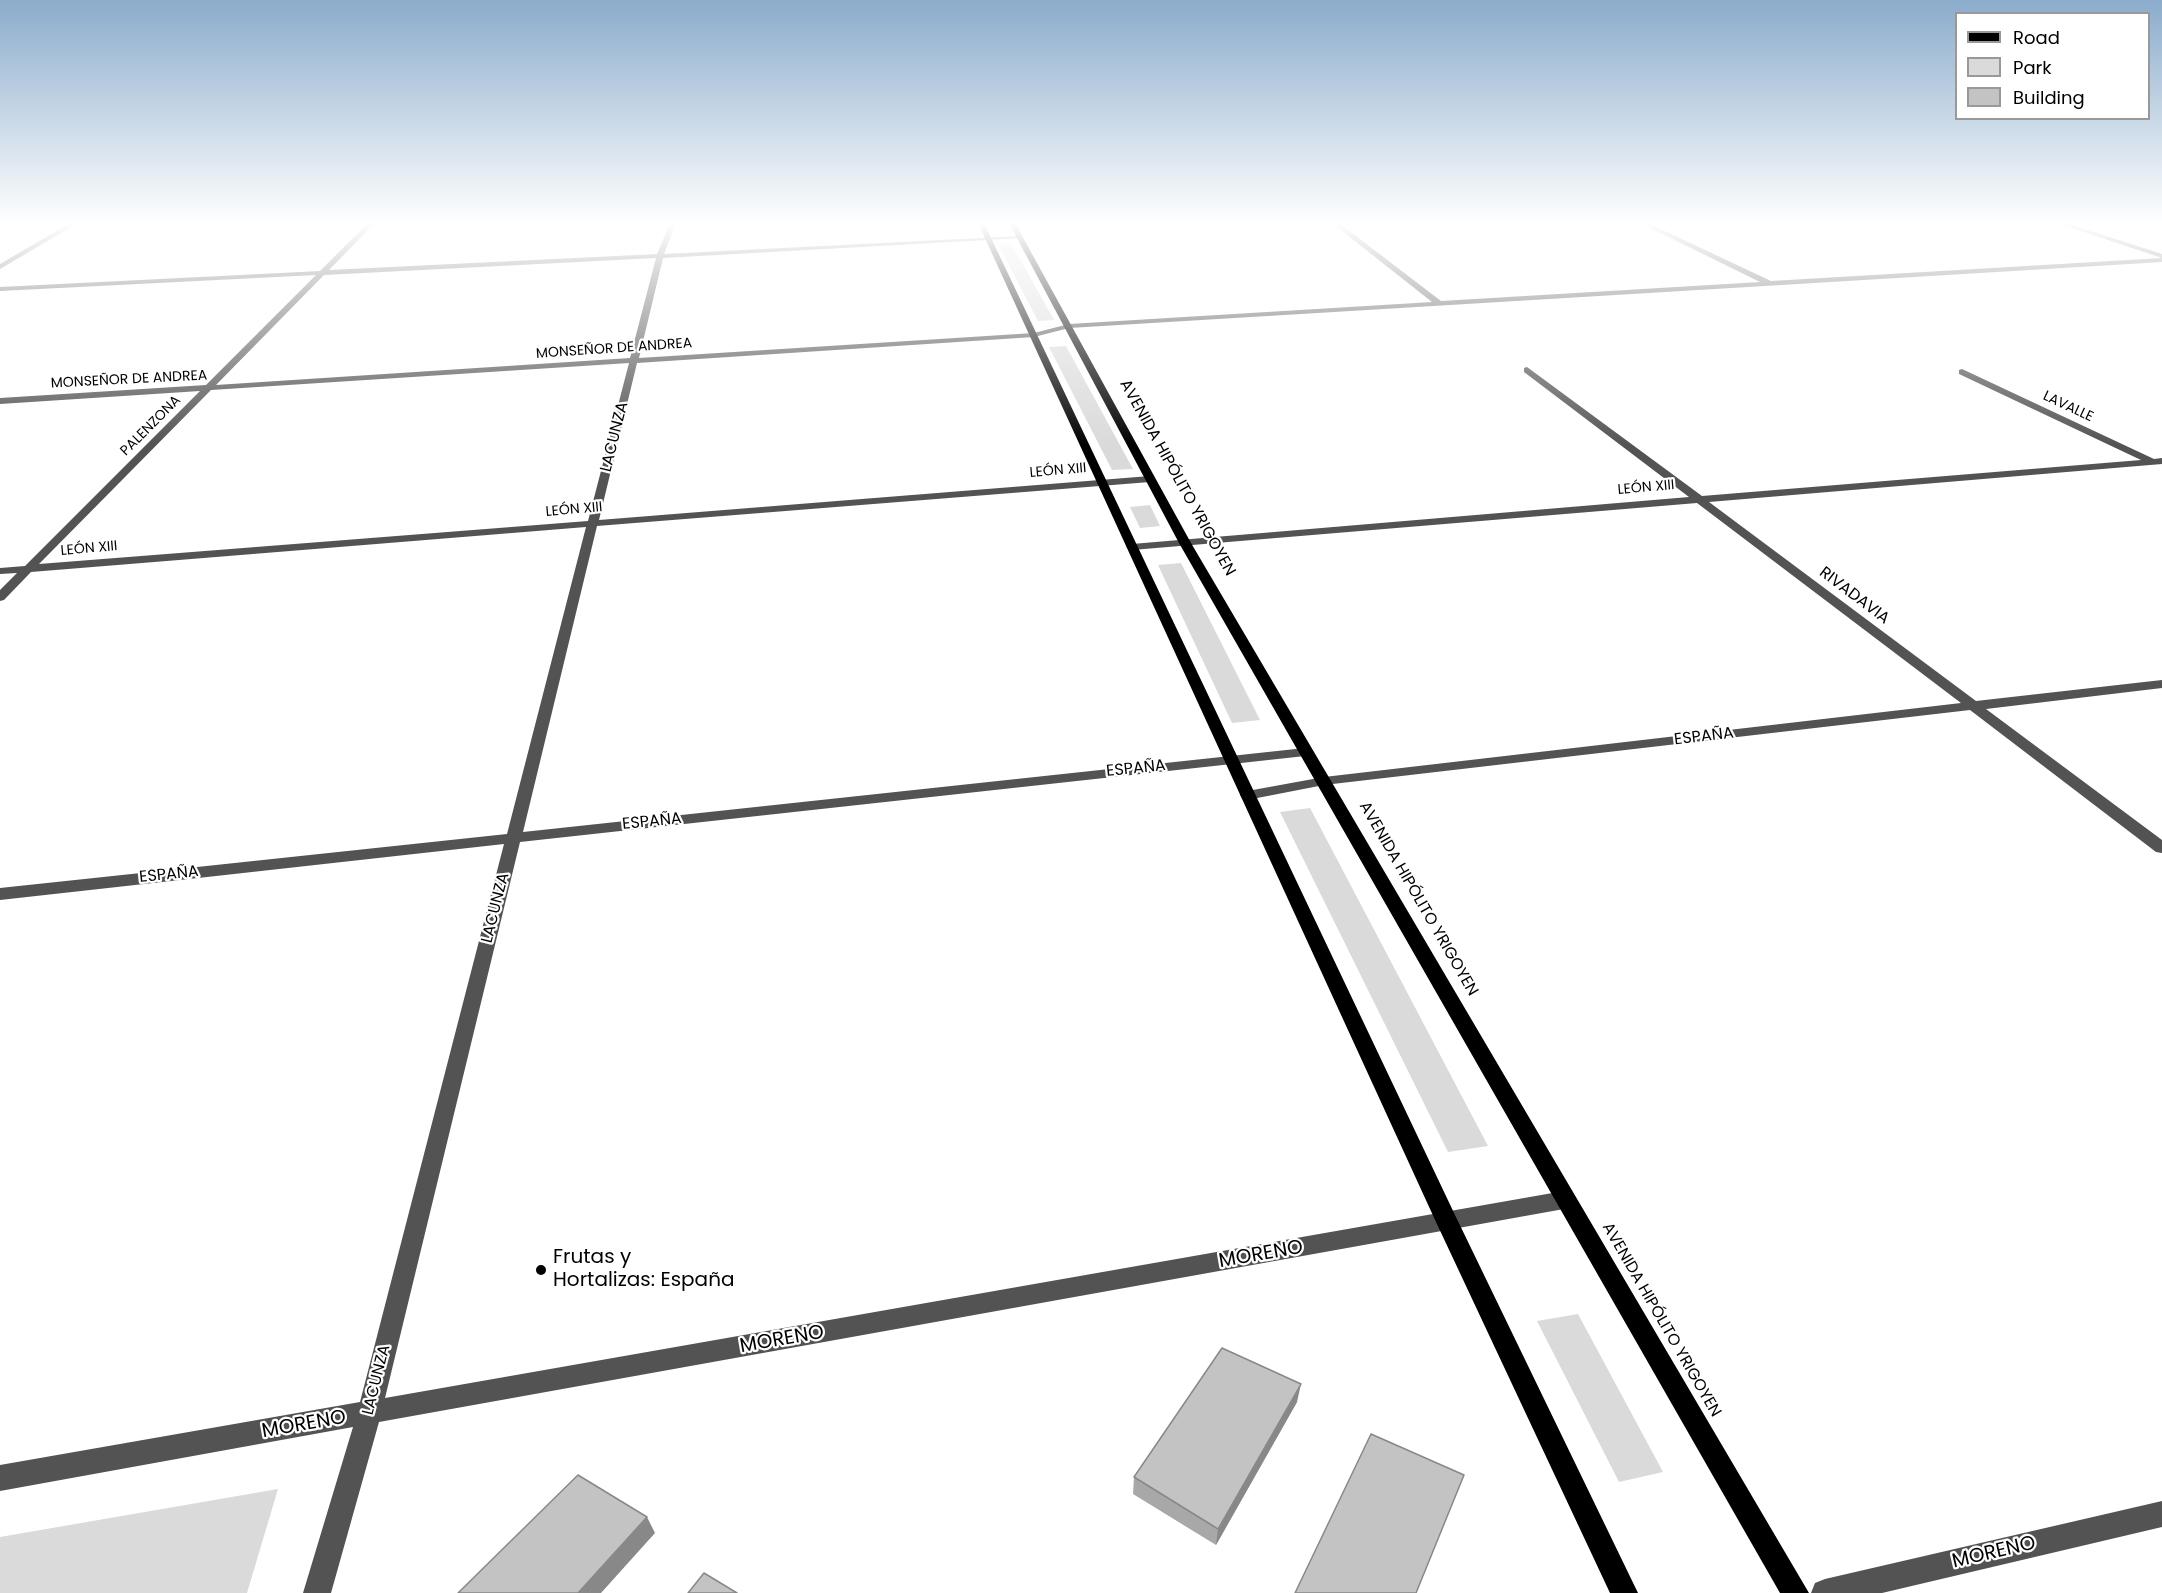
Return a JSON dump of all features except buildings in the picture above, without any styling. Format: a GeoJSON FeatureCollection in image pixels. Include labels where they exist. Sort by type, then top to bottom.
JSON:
{"type":"FeatureCollection","features":[{"type":"Feature","properties":{"kind":"main road"},"geometry":{"type":"LineString","coordinates":[[1016,297],[1447,1222],[1624,1593]]}},
{"type":"Feature","properties":{"kind":"main road","name":"AVENIDA HIPÓLITO YRIGOYEN"},"geometry":{"type":"LineString","coordinates":[[1053,297],[1185,543],[1564,1200],[1795,1593]]}},
{"type":"Feature","properties":{"kind":"street","name":"PALENZONA"},"geometry":{"type":"LineString","coordinates":[[0,597],[299,297]]}},
{"type":"Feature","properties":{"kind":"street","name":"LACUNZA"},"geometry":{"type":"LineString","coordinates":[[317,1593],[369,1414],[650,297]]}},
{"type":"Feature","properties":{"kind":"street"},"geometry":{"type":"LineString","coordinates":[[1431,297],[1440,304]]}},
{"type":"Feature","properties":{"kind":"street","name":"MONSEÑOR DE ANDREA"},"geometry":{"type":"LineString","coordinates":[[0,401],[1034,335],[1069,326],[1550,297]]}},
{"type":"Feature","properties":{"kind":"street","name":"RIVADAVIA"},"geometry":{"type":"LineString","coordinates":[[1527,369],[1696,499],[2162,848]]}},
{"type":"Feature","properties":{"kind":"street","name":"LAVALLE"},"geometry":{"type":"LineString","coordinates":[[1962,372],[2159,463]]}},
{"type":"Feature","properties":{"kind":"street","name":"LEÓN XIII"},"geometry":{"type":"LineString","coordinates":[[1132,547],[1696,499],[2159,463]]}},
{"type":"Feature","properties":{"kind":"street","name":"LEÓN XIII"},"geometry":{"type":"LineString","coordinates":[[0,571],[1150,479]]}},
{"type":"Feature","properties":{"kind":"street","name":"ESPAÑA"},"geometry":{"type":"LineString","coordinates":[[1247,795],[1324,781],[2162,684]]}},
{"type":"Feature","properties":{"kind":"street","name":"ESPAÑA"},"geometry":{"type":"LineString","coordinates":[[0,894],[1305,752]]}},
{"type":"Feature","properties":{"kind":"street","name":"MORENO"},"geometry":{"type":"LineString","coordinates":[[0,1478],[1564,1200]]}},
{"type":"Feature","properties":{"kind":"street","name":"MORENO"},"geometry":{"type":"LineString","coordinates":[[1826,1593],[2162,1514]]}},
{"type":"Feature","properties":{"kind":"green space"},"geometry":{"type":"Polygon","coordinates":[[[1026,297],[1041,297],[1054,320],[1038,321],[1026,297]]]}},
{"type":"Feature","properties":{"kind":"green space"},"geometry":{"type":"Polygon","coordinates":[[[1066,346],[1133,469],[1112,470],[1049,347],[1066,346]]]}},
{"type":"Feature","properties":{"kind":"green space"},"geometry":{"type":"Polygon","coordinates":[[[1150,505],[1160,526],[1140,528],[1130,507],[1150,505]]]}},
{"type":"Feature","properties":{"kind":"green space"},"geometry":{"type":"Polygon","coordinates":[[[1181,563],[1260,720],[1232,723],[1158,565],[1181,563]]]}},
{"type":"Feature","properties":{"kind":"green space"},"geometry":{"type":"Polygon","coordinates":[[[1310,808],[1488,1146],[1448,1152],[1280,812],[1310,808]]]}},
{"type":"Feature","properties":{"kind":"green space"},"geometry":{"type":"Polygon","coordinates":[[[1578,1314],[1663,1472],[1619,1482],[1537,1321],[1578,1314]]]}},
{"type":"Feature","properties":{"kind":"green space"},"geometry":{"type":"Polygon","coordinates":[[[278,1489],[247,1593],[0,1593],[0,1537],[278,1489]]]}},
{"type":"Feature","properties":{"kind":"place","name":"Frutas y Hortalizas: España"},"geometry":{"type":"Point","coordinates":[541,1270]}}]}
